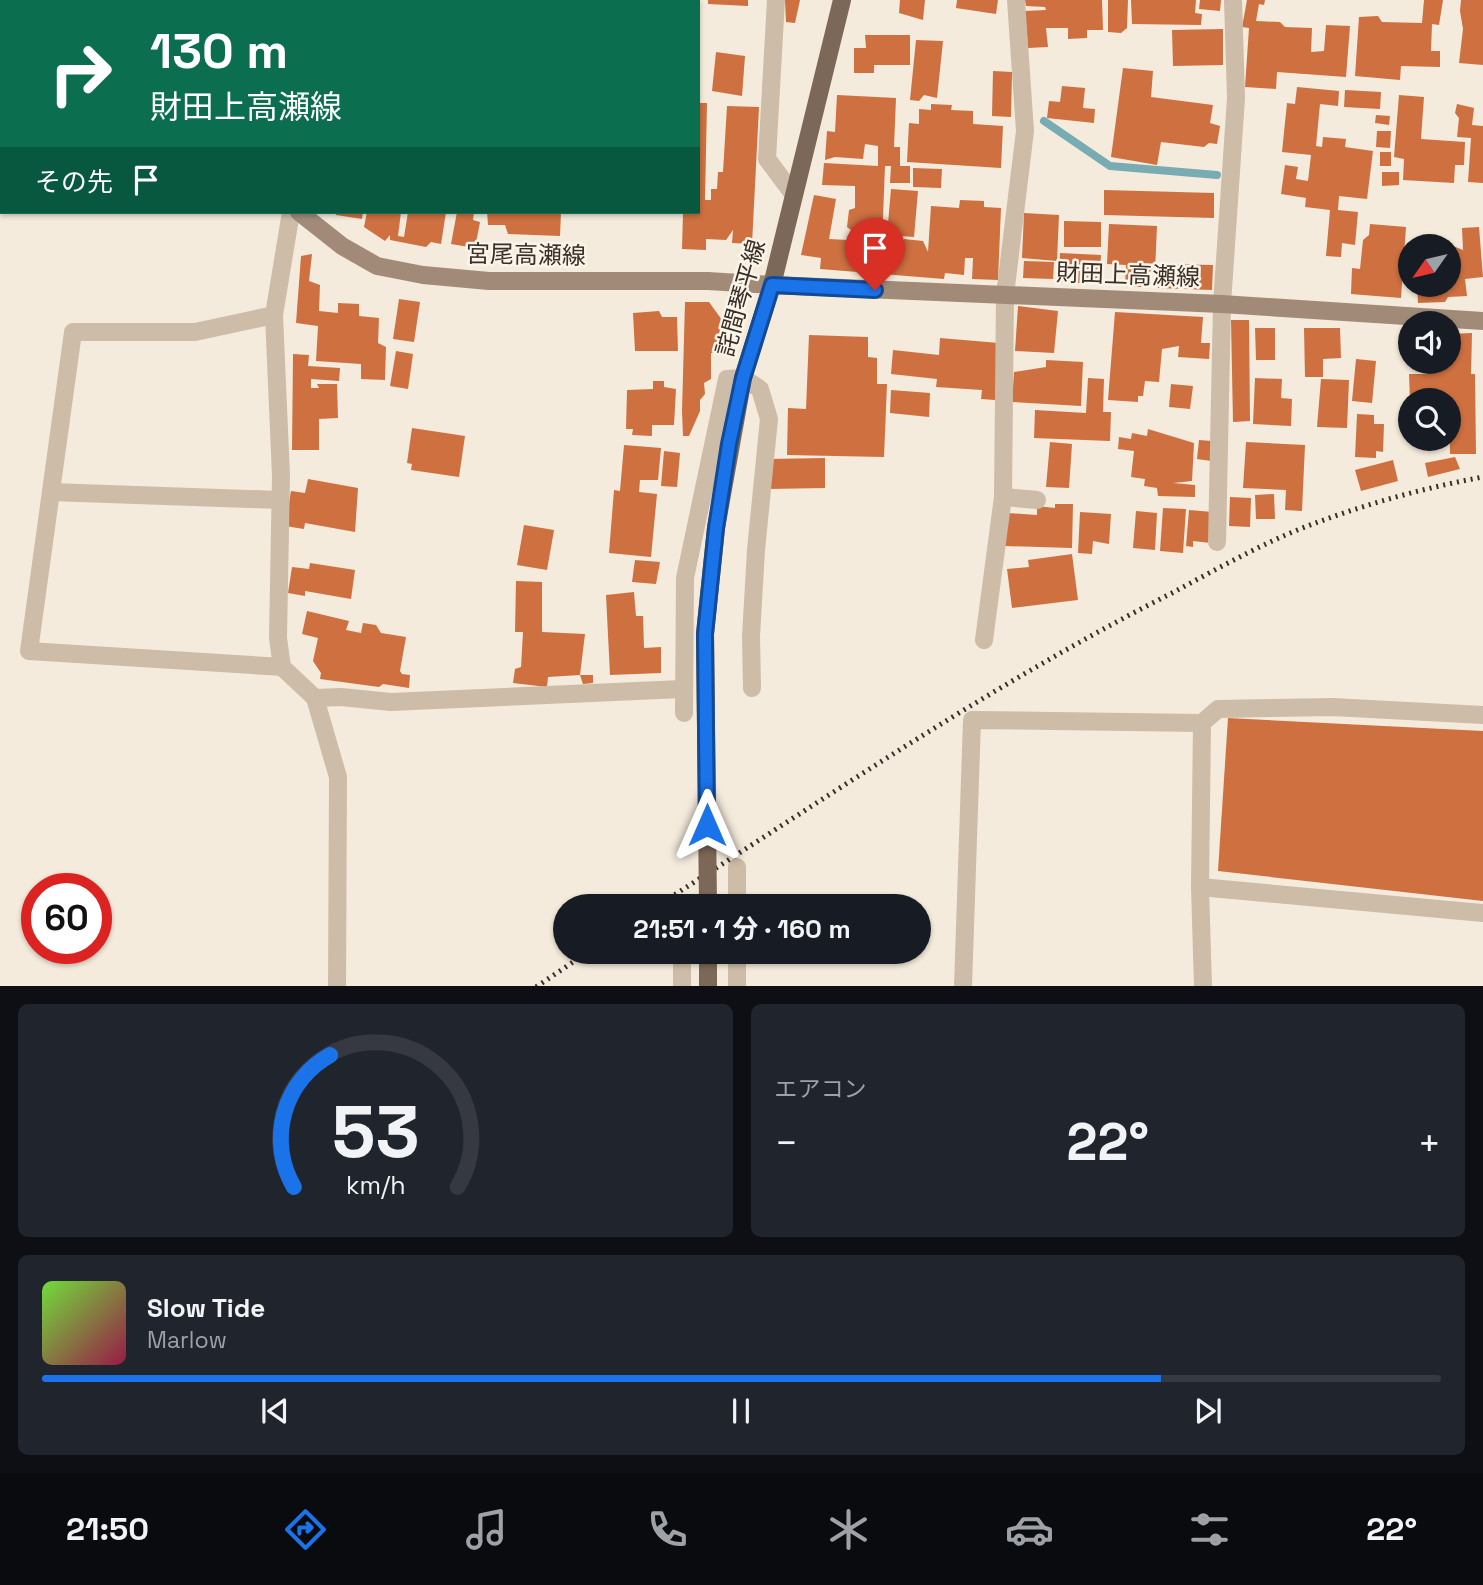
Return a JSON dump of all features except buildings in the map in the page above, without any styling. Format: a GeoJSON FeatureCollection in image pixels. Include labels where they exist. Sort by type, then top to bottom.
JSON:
{"type":"FeatureCollection","features":[{"type":"Feature","properties":{"kind":"main road","name":"詫間琴平線"},"geometry":{"type":"LineString","coordinates":[[708,894],[705,634],[716,528],[743,378],[772,285],[842,0]]}},
{"type":"Feature","properties":{"kind":"main road","name":"宮尾高瀬線"},"geometry":{"type":"LineString","coordinates":[[299,214],[342,246],[377,266],[423,275],[489,281],[708,281],[772,285]]}},
{"type":"Feature","properties":{"kind":"main road","name":"財田上高瀬線"},"geometry":{"type":"LineString","coordinates":[[772,285],[1222,304],[1483,321]]}},
{"type":"Feature","properties":{"kind":"main road"},"geometry":{"type":"LineString","coordinates":[[708,964],[708,986]]}},
{"type":"Feature","properties":{"kind":"street"},"geometry":{"type":"LineString","coordinates":[[776,0],[767,159],[794,195]]}},
{"type":"Feature","properties":{"kind":"street"},"geometry":{"type":"LineString","coordinates":[[984,640],[1003,497],[1005,295],[1025,131],[1016,0]]}},
{"type":"Feature","properties":{"kind":"street"},"geometry":{"type":"LineString","coordinates":[[1217,542],[1222,304],[1236,98],[1233,0]]}},
{"type":"Feature","properties":{"kind":"street"},"geometry":{"type":"LineString","coordinates":[[298,214],[274,315],[280,500],[278,638],[282,667],[315,698],[338,778],[337,986]]}},
{"type":"Feature","properties":{"kind":"street"},"geometry":{"type":"LineString","coordinates":[[274,315],[195,332],[73,332],[29,651],[282,667]]}},
{"type":"Feature","properties":{"kind":"street"},"geometry":{"type":"LineString","coordinates":[[684,713],[682,689],[685,578],[727,379],[743,378],[760,389],[769,419],[755,550],[751,636],[752,688]]}},
{"type":"Feature","properties":{"kind":"street"},"geometry":{"type":"LineString","coordinates":[[51,492],[280,500]]}},
{"type":"Feature","properties":{"kind":"street"},"geometry":{"type":"LineString","coordinates":[[1003,497],[1037,500]]}},
{"type":"Feature","properties":{"kind":"street"},"geometry":{"type":"LineString","coordinates":[[315,698],[341,697],[391,702],[682,689]]}},
{"type":"Feature","properties":{"kind":"street"},"geometry":{"type":"LineString","coordinates":[[963,986],[972,720],[1202,723],[1218,709],[1333,707],[1483,715]]}},
{"type":"Feature","properties":{"kind":"street"},"geometry":{"type":"LineString","coordinates":[[1202,723],[1200,887],[1203,986]]}},
{"type":"Feature","properties":{"kind":"street"},"geometry":{"type":"LineString","coordinates":[[737,867],[737,894]]}},
{"type":"Feature","properties":{"kind":"street"},"geometry":{"type":"LineString","coordinates":[[1200,887],[1483,913]]}},
{"type":"Feature","properties":{"kind":"street"},"geometry":{"type":"LineString","coordinates":[[682,964],[682,986]]}},
{"type":"Feature","properties":{"kind":"street"},"geometry":{"type":"LineString","coordinates":[[737,964],[737,986]]}},
{"type":"Feature","properties":{"kind":"waterway"},"geometry":{"type":"LineString","coordinates":[[1044,121],[1110,166],[1217,175]]}},
{"type":"Feature","properties":{"kind":"railway"},"geometry":{"type":"LineString","coordinates":[[676,894],[847,783],[1039,665],[1237,558],[1288,534],[1348,511],[1438,486],[1483,477]]}},
{"type":"Feature","properties":{"kind":"railway"},"geometry":{"type":"LineString","coordinates":[[537,986],[570,964]]}},
{"type":"Feature","properties":{"kind":"route"},"geometry":{"type":"LineString","coordinates":[[707,825],[705,634],[716,528],[743,378],[772,285],[875,290]]}}]}
